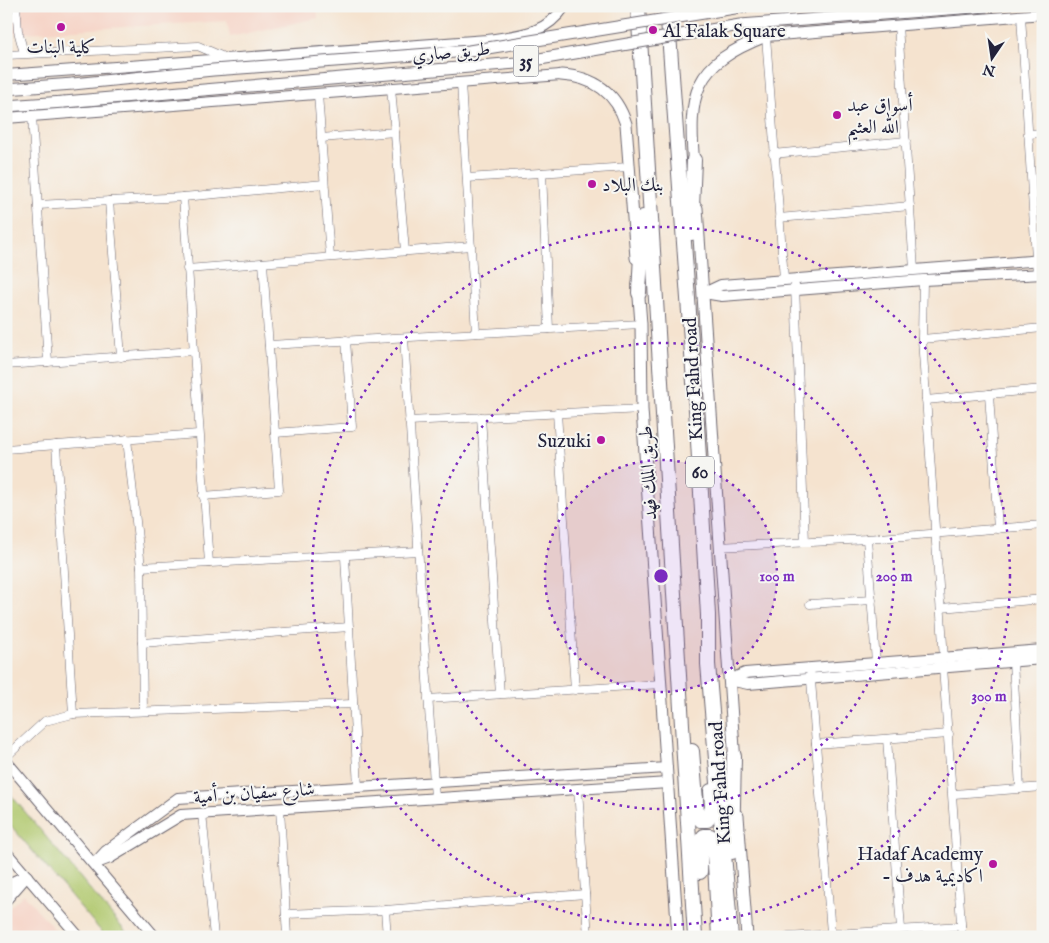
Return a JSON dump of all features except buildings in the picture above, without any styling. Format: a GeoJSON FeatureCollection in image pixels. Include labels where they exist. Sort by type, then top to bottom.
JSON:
{"type":"FeatureCollection","features":[{"type":"Feature","properties":{"kind":"highway","name":"طريق الملك فهد"},"geometry":{"type":"LineString","coordinates":[[638,6],[695,937]]}},
{"type":"Feature","properties":{"kind":"highway","name":"60"},"geometry":{"type":"LineString","coordinates":[[667,6],[697,424],[708,615],[708,664],[727,935]]}},
{"type":"Feature","properties":{"kind":"highway"},"geometry":{"type":"LineString","coordinates":[[639,293],[646,151]]}},
{"type":"Feature","properties":{"kind":"highway"},"geometry":{"type":"LineString","coordinates":[[689,308],[694,160]]}},
{"type":"Feature","properties":{"kind":"highway"},"geometry":{"type":"LineString","coordinates":[[674,609],[682,652],[697,812],[701,820],[706,820],[712,808],[706,697],[708,664]]}},
{"type":"Feature","properties":{"kind":"highway"},"geometry":{"type":"LineString","coordinates":[[727,935],[734,756]]}},
{"type":"Feature","properties":{"kind":"highway"},"geometry":{"type":"LineString","coordinates":[[702,937],[701,840],[704,836],[710,836],[714,846],[727,935]]}},
{"type":"Feature","properties":{"kind":"main road","name":"طريق صاري"},"geometry":{"type":"LineString","coordinates":[[6,89],[213,70],[468,51],[747,6]]}},
{"type":"Feature","properties":{"kind":"main road","name":"طريق صاري"},"geometry":{"type":"LineString","coordinates":[[6,107],[516,63],[740,25],[987,6]]}},
{"type":"Feature","properties":{"kind":"main road","name":"King Fahd road"},"geometry":{"type":"LineString","coordinates":[[747,937],[719,547],[692,106],[696,90],[703,77],[725,55],[737,47],[766,36]]}},
{"type":"Feature","properties":{"kind":"main road","name":"طريق الملك فهد"},"geometry":{"type":"LineString","coordinates":[[561,75],[583,78],[601,86],[613,97],[622,111],[626,124],[641,324],[642,409],[678,937]]}},
{"type":"Feature","properties":{"kind":"main road"},"geometry":{"type":"LineString","coordinates":[[697,424],[724,611]]}},
{"type":"Feature","properties":{"kind":"street"},"geometry":{"type":"LineString","coordinates":[[16,6],[18,31],[24,54]]}},
{"type":"Feature","properties":{"kind":"street"},"geometry":{"type":"LineString","coordinates":[[6,75],[487,40],[531,34],[556,20],[565,6]]}},
{"type":"Feature","properties":{"kind":"street"},"geometry":{"type":"LineString","coordinates":[[784,279],[773,154],[766,36],[1043,14]]}},
{"type":"Feature","properties":{"kind":"street"},"geometry":{"type":"LineString","coordinates":[[6,17],[17,16]]}},
{"type":"Feature","properties":{"kind":"street"},"geometry":{"type":"LineString","coordinates":[[704,293],[722,296],[923,280],[1040,274],[1032,196],[1021,16]]}},
{"type":"Feature","properties":{"kind":"street"},"geometry":{"type":"LineString","coordinates":[[898,26],[914,270]]}},
{"type":"Feature","properties":{"kind":"street"},"geometry":{"type":"LineString","coordinates":[[6,54],[198,46],[228,59]]}},
{"type":"Feature","properties":{"kind":"street"},"geometry":{"type":"LineString","coordinates":[[6,118],[561,75]]}},
{"type":"Feature","properties":{"kind":"street"},"geometry":{"type":"LineString","coordinates":[[461,83],[476,333]]}},
{"type":"Feature","properties":{"kind":"street"},"geometry":{"type":"LineString","coordinates":[[391,88],[405,251]]}},
{"type":"Feature","properties":{"kind":"street"},"geometry":{"type":"LineString","coordinates":[[318,94],[330,257]]}},
{"type":"Feature","properties":{"kind":"street"},"geometry":{"type":"LineString","coordinates":[[32,116],[48,362]]}},
{"type":"Feature","properties":{"kind":"street"},"geometry":{"type":"LineString","coordinates":[[322,138],[395,132]]}},
{"type":"Feature","properties":{"kind":"street"},"geometry":{"type":"LineString","coordinates":[[1028,134],[1043,133]]}},
{"type":"Feature","properties":{"kind":"street"},"geometry":{"type":"LineString","coordinates":[[773,154],[906,141]]}},
{"type":"Feature","properties":{"kind":"street"},"geometry":{"type":"LineString","coordinates":[[467,178],[628,167]]}},
{"type":"Feature","properties":{"kind":"street"},"geometry":{"type":"LineString","coordinates":[[542,173],[549,329]]}},
{"type":"Feature","properties":{"kind":"street"},"geometry":{"type":"LineString","coordinates":[[38,205],[182,197],[324,184]]}},
{"type":"Feature","properties":{"kind":"street"},"geometry":{"type":"LineString","coordinates":[[1032,196],[1043,195]]}},
{"type":"Feature","properties":{"kind":"street"},"geometry":{"type":"LineString","coordinates":[[182,197],[209,563]]}},
{"type":"Feature","properties":{"kind":"street"},"geometry":{"type":"LineString","coordinates":[[109,201],[121,356]]}},
{"type":"Feature","properties":{"kind":"street"},"geometry":{"type":"LineString","coordinates":[[779,218],[910,206]]}},
{"type":"Feature","properties":{"kind":"street"},"geometry":{"type":"LineString","coordinates":[[187,269],[471,246]]}},
{"type":"Feature","properties":{"kind":"street"},"geometry":{"type":"LineString","coordinates":[[704,293],[721,285],[1040,260]]}},
{"type":"Feature","properties":{"kind":"street"},"geometry":{"type":"LineString","coordinates":[[203,496],[279,490],[263,263]]}},
{"type":"Feature","properties":{"kind":"street"},"geometry":{"type":"LineString","coordinates":[[796,279],[805,542]]}},
{"type":"Feature","properties":{"kind":"street"},"geometry":{"type":"LineString","coordinates":[[923,280],[922,339],[954,794],[962,937]]}},
{"type":"Feature","properties":{"kind":"street"},"geometry":{"type":"LineString","coordinates":[[269,345],[641,324]]}},
{"type":"Feature","properties":{"kind":"street"},"geometry":{"type":"LineString","coordinates":[[922,339],[1043,328]]}},
{"type":"Feature","properties":{"kind":"street"},"geometry":{"type":"LineString","coordinates":[[404,338],[435,798]]}},
{"type":"Feature","properties":{"kind":"street"},"geometry":{"type":"LineString","coordinates":[[275,433],[352,427],[346,340]]}},
{"type":"Feature","properties":{"kind":"street"},"geometry":{"type":"LineString","coordinates":[[6,365],[193,351]]}},
{"type":"Feature","properties":{"kind":"street"},"geometry":{"type":"LineString","coordinates":[[926,400],[1043,390]]}},
{"type":"Feature","properties":{"kind":"street"},"geometry":{"type":"LineString","coordinates":[[989,394],[998,529]]}},
{"type":"Feature","properties":{"kind":"street"},"geometry":{"type":"LineString","coordinates":[[409,421],[642,409]]}},
{"type":"Feature","properties":{"kind":"street"},"geometry":{"type":"LineString","coordinates":[[556,413],[575,690]]}},
{"type":"Feature","properties":{"kind":"street"},"geometry":{"type":"LineString","coordinates":[[481,417],[500,694]]}},
{"type":"Feature","properties":{"kind":"street"},"geometry":{"type":"LineString","coordinates":[[6,450],[198,434]]}},
{"type":"Feature","properties":{"kind":"street"},"geometry":{"type":"LineString","coordinates":[[127,439],[141,567],[143,711]]}},
{"type":"Feature","properties":{"kind":"street"},"geometry":{"type":"LineString","coordinates":[[56,445],[73,714]]}},
{"type":"Feature","properties":{"kind":"street"},"geometry":{"type":"LineString","coordinates":[[719,547],[867,539],[1043,525]]}},
{"type":"Feature","properties":{"kind":"street"},"geometry":{"type":"LineString","coordinates":[[867,539],[876,663]]}},
{"type":"Feature","properties":{"kind":"street"},"geometry":{"type":"LineString","coordinates":[[141,567],[418,551]]}},
{"type":"Feature","properties":{"kind":"street"},"geometry":{"type":"LineString","coordinates":[[345,556],[358,787]]}},
{"type":"Feature","properties":{"kind":"street"},"geometry":{"type":"LineString","coordinates":[[941,608],[1043,599]]}},
{"type":"Feature","properties":{"kind":"street"},"geometry":{"type":"LineString","coordinates":[[810,604],[872,600]]}},
{"type":"Feature","properties":{"kind":"street"},"geometry":{"type":"LineString","coordinates":[[142,643],[349,627]]}},
{"type":"Feature","properties":{"kind":"street"},"geometry":{"type":"LineString","coordinates":[[729,680],[745,673],[811,673],[944,663],[1043,650]]}},
{"type":"Feature","properties":{"kind":"street"},"geometry":{"type":"LineString","coordinates":[[811,673],[876,663],[944,663],[1043,659]]}},
{"type":"Feature","properties":{"kind":"street"},"geometry":{"type":"LineString","coordinates":[[1013,661],[1020,789]]}},
{"type":"Feature","properties":{"kind":"street"},"geometry":{"type":"LineString","coordinates":[[811,673],[830,932]]}},
{"type":"Feature","properties":{"kind":"street"},"geometry":{"type":"LineString","coordinates":[[428,699],[661,684]]}},
{"type":"Feature","properties":{"kind":"street"},"geometry":{"type":"LineString","coordinates":[[155,937],[6,759],[45,721],[73,714],[354,704]]}},
{"type":"Feature","properties":{"kind":"street"},"geometry":{"type":"LineString","coordinates":[[816,744],[949,734]]}},
{"type":"Feature","properties":{"kind":"street"},"geometry":{"type":"LineString","coordinates":[[887,739],[901,929]]}},
{"type":"Feature","properties":{"kind":"street","name":"شارع سفيان بن أمية"},"geometry":{"type":"LineString","coordinates":[[94,864],[106,851],[178,798],[667,768]]}},
{"type":"Feature","properties":{"kind":"street","name":"شارع سفيان بن أمية"},"geometry":{"type":"LineString","coordinates":[[94,864],[110,858],[181,815],[668,783]]}},
{"type":"Feature","properties":{"kind":"street"},"geometry":{"type":"LineString","coordinates":[[954,794],[1043,787]]}},
{"type":"Feature","properties":{"kind":"street"},"geometry":{"type":"LineString","coordinates":[[578,789],[588,937]]}},
{"type":"Feature","properties":{"kind":"street"},"geometry":{"type":"LineString","coordinates":[[280,808],[287,937]]}},
{"type":"Feature","properties":{"kind":"street"},"geometry":{"type":"LineString","coordinates":[[202,813],[214,937]]}},
{"type":"Feature","properties":{"kind":"street"},"geometry":{"type":"LineString","coordinates":[[6,852],[79,937]]}},
{"type":"Feature","properties":{"kind":"street"},"geometry":{"type":"LineString","coordinates":[[6,885],[27,876]]}},
{"type":"Feature","properties":{"kind":"street"},"geometry":{"type":"LineString","coordinates":[[6,900],[27,876]]}},
{"type":"Feature","properties":{"kind":"street"},"geometry":{"type":"LineString","coordinates":[[286,914],[385,910],[585,894]]}},
{"type":"Feature","properties":{"kind":"street"},"geometry":{"type":"LineString","coordinates":[[385,910],[387,937]]}},
{"type":"Feature","properties":{"kind":"street"},"geometry":{"type":"LineString","coordinates":[[788,937],[830,932],[961,926]]}},
{"type":"Feature","properties":{"kind":"shaded area","name":"كلية البنات"},"geometry":{"type":"Polygon","coordinates":[[[6,6],[317,6],[318,18],[230,37],[227,21],[6,34],[6,6]]]}},
{"type":"Feature","properties":{"kind":"shaded area"},"geometry":{"type":"Polygon","coordinates":[[[24,894],[61,937],[6,937],[6,911],[24,894]]]}},
{"type":"Feature","properties":{"kind":"green space"},"geometry":{"type":"Polygon","coordinates":[[[6,772],[11,795],[130,937],[106,937],[6,820],[6,772]]]}},
{"type":"Feature","properties":{"kind":"place","name":"كلية البنات"},"geometry":{"type":"Point","coordinates":[61,27]}},
{"type":"Feature","properties":{"kind":"place","name":"Al Falak Square"},"geometry":{"type":"Point","coordinates":[653,30]}},
{"type":"Feature","properties":{"kind":"place","name":"أسواق عبد الله العثيم"},"geometry":{"type":"Point","coordinates":[837,115]}},
{"type":"Feature","properties":{"kind":"place","name":"بنك البلاد"},"geometry":{"type":"Point","coordinates":[592,184]}},
{"type":"Feature","properties":{"kind":"place","name":"Suzuki"},"geometry":{"type":"Point","coordinates":[601,440]}},
{"type":"Feature","properties":{"kind":"place","name":"Hadaf Academy - اكاديمية هدف"},"geometry":{"type":"Point","coordinates":[993,864]}}]}
